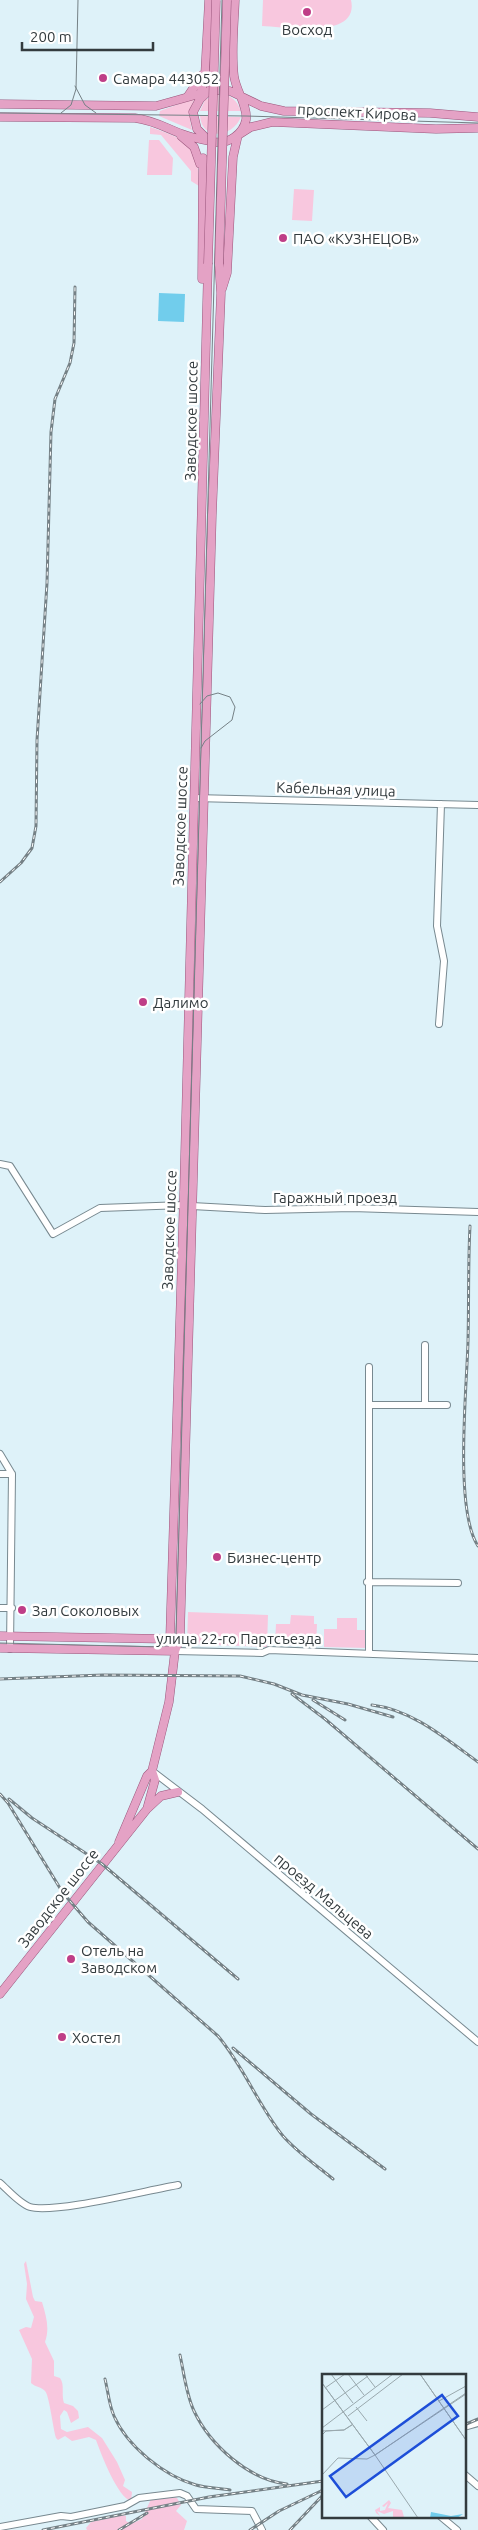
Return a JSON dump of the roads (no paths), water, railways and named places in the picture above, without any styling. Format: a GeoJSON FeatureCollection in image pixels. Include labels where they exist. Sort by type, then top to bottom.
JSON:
{"type":"FeatureCollection","features":[{"type":"Feature","properties":{"kind":"main road"},"geometry":{"type":"LineString","coordinates":[[206,293],[202,279],[201,158],[193,112],[201,92],[206,63],[209,0]]}},
{"type":"Feature","properties":{"kind":"main road","name":"Заводское шоссе"},"geometry":{"type":"LineString","coordinates":[[175,1651],[170,1639],[184,1205],[206,384],[206,293],[216,0]]}},
{"type":"Feature","properties":{"kind":"main road","name":"Заводское шоссе"},"geometry":{"type":"LineString","coordinates":[[119,1842],[147,1776],[152,1771],[169,1702],[175,1651],[180,1638],[208,646],[216,384],[221,292],[219,264],[227,0]]}},
{"type":"Feature","properties":{"kind":"main road"},"geometry":{"type":"LineString","coordinates":[[221,292],[227,273],[233,157],[238,135],[244,127],[246,116],[244,105],[239,97],[233,61],[235,0]]}},
{"type":"Feature","properties":{"kind":"main road"},"geometry":{"type":"LineString","coordinates":[[188,96],[201,78],[206,63]]}},
{"type":"Feature","properties":{"kind":"main road"},"geometry":{"type":"LineString","coordinates":[[0,104],[156,106],[172,103],[201,92],[222,89],[239,97]]}},
{"type":"Feature","properties":{"kind":"main road"},"geometry":{"type":"LineString","coordinates":[[196,103],[210,90]]}},
{"type":"Feature","properties":{"kind":"main road","name":"проспект Кирова"},"geometry":{"type":"LineString","coordinates":[[239,97],[269,108],[284,111],[430,113],[478,117]]}},
{"type":"Feature","properties":{"kind":"main road"},"geometry":{"type":"LineString","coordinates":[[371,126],[372,113]]}},
{"type":"Feature","properties":{"kind":"main road"},"geometry":{"type":"LineString","coordinates":[[0,117],[126,117],[153,121],[179,133],[209,140],[222,142],[238,135]]}},
{"type":"Feature","properties":{"kind":"main road"},"geometry":{"type":"LineString","coordinates":[[194,122],[200,133],[209,140]]}},
{"type":"Feature","properties":{"kind":"main road","name":"проспект Кирова"},"geometry":{"type":"LineString","coordinates":[[238,135],[251,128],[272,122],[436,129],[478,128]]}},
{"type":"Feature","properties":{"kind":"main road"},"geometry":{"type":"LineString","coordinates":[[179,133],[194,147],[201,158]]}},
{"type":"Feature","properties":{"kind":"main road"},"geometry":{"type":"LineString","coordinates":[[206,384],[216,384]]}},
{"type":"Feature","properties":{"kind":"main road"},"geometry":{"type":"LineString","coordinates":[[199,646],[208,646]]}},
{"type":"Feature","properties":{"kind":"main road"},"geometry":{"type":"LineString","coordinates":[[184,1205],[192,1206]]}},
{"type":"Feature","properties":{"kind":"main road"},"geometry":{"type":"LineString","coordinates":[[176,1430],[186,1430]]}},
{"type":"Feature","properties":{"kind":"main road","name":"улица 22-го Партсъезда"},"geometry":{"type":"LineString","coordinates":[[0,1636],[170,1639]]}},
{"type":"Feature","properties":{"kind":"main road","name":"улица 22-го Партсъезда"},"geometry":{"type":"LineString","coordinates":[[0,1648],[175,1651]]}},
{"type":"Feature","properties":{"kind":"main road","name":"Заводское шоссе"},"geometry":{"type":"LineString","coordinates":[[0,1994],[119,1842],[128,1835],[148,1809],[155,1780],[152,1771]]}},
{"type":"Feature","properties":{"kind":"main road"},"geometry":{"type":"LineString","coordinates":[[148,1809],[162,1796],[178,1792]]}},
{"type":"Feature","properties":{"kind":"street","name":"Кабельная улица"},"geometry":{"type":"LineString","coordinates":[[194,798],[478,806]]}},
{"type":"Feature","properties":{"kind":"street"},"geometry":{"type":"LineString","coordinates":[[439,1024],[444,961],[437,926],[441,804]]}},
{"type":"Feature","properties":{"kind":"street"},"geometry":{"type":"LineString","coordinates":[[0,1164],[10,1166],[54,1234],[100,1208],[184,1205]]}},
{"type":"Feature","properties":{"kind":"street","name":"Гаражный проезд"},"geometry":{"type":"LineString","coordinates":[[192,1206],[265,1210],[352,1208],[478,1212]]}},
{"type":"Feature","properties":{"kind":"street"},"geometry":{"type":"LineString","coordinates":[[425,1345],[425,1405]]}},
{"type":"Feature","properties":{"kind":"street"},"geometry":{"type":"LineString","coordinates":[[369,1367],[369,1654]]}},
{"type":"Feature","properties":{"kind":"street"},"geometry":{"type":"LineString","coordinates":[[369,1405],[447,1406]]}},
{"type":"Feature","properties":{"kind":"street"},"geometry":{"type":"LineString","coordinates":[[0,1454],[12,1474],[12,1608],[10,1649]]}},
{"type":"Feature","properties":{"kind":"street"},"geometry":{"type":"LineString","coordinates":[[0,1474],[12,1474]]}},
{"type":"Feature","properties":{"kind":"street"},"geometry":{"type":"LineString","coordinates":[[368,1582],[458,1583]]}},
{"type":"Feature","properties":{"kind":"street"},"geometry":{"type":"LineString","coordinates":[[0,1608],[12,1608]]}},
{"type":"Feature","properties":{"kind":"street","name":"улица 22-го Партсъезда"},"geometry":{"type":"LineString","coordinates":[[175,1651],[262,1653],[269,1650],[478,1658]]}},
{"type":"Feature","properties":{"kind":"street","name":"проезд Мальцева"},"geometry":{"type":"LineString","coordinates":[[152,1771],[202,1809],[478,2042]]}},
{"type":"Feature","properties":{"kind":"street"},"geometry":{"type":"LineString","coordinates":[[0,2183],[27,2207],[38,2209],[178,2185]]}},
{"type":"Feature","properties":{"kind":"street"},"geometry":{"type":"LineString","coordinates":[[466,2476],[478,2486]]}},
{"type":"Feature","properties":{"kind":"street"},"geometry":{"type":"LineString","coordinates":[[0,2527],[61,2516],[71,2517],[125,2506],[139,2498],[180,2493],[187,2496],[196,2509],[248,2510],[257,2517],[262,2530]]}},
{"type":"Feature","properties":{"kind":"street"},"geometry":{"type":"LineString","coordinates":[[372,2518],[383,2530]]}},
{"type":"Feature","properties":{"kind":"street"},"geometry":{"type":"LineString","coordinates":[[442,2518],[457,2530]]}},
{"type":"Feature","properties":{"kind":"water"},"geometry":{"type":"Polygon","coordinates":[[[159,293],[185,294],[184,322],[158,321],[159,293]]]}},
{"type":"Feature","properties":{"kind":"tram line"},"geometry":{"type":"LineString","coordinates":[[61,113],[71,105],[76,89],[78,0]]}},
{"type":"Feature","properties":{"kind":"tram line"},"geometry":{"type":"LineString","coordinates":[[0,1643],[161,1647],[172,1643],[176,1634],[222,0]]}},
{"type":"Feature","properties":{"kind":"tram line"},"geometry":{"type":"LineString","coordinates":[[75,86],[85,105],[96,113]]}},
{"type":"Feature","properties":{"kind":"tram line"},"geometry":{"type":"LineString","coordinates":[[0,113],[246,116],[478,123]]}},
{"type":"Feature","properties":{"kind":"tram line"},"geometry":{"type":"LineString","coordinates":[[200,704],[207,696],[218,693],[230,697],[235,707],[232,720],[205,741],[201,748]]}},
{"type":"Feature","properties":{"kind":"railway"},"geometry":{"type":"LineString","coordinates":[[0,882],[21,863],[32,848],[36,826],[37,740],[47,583],[51,432],[55,399],[70,363],[74,343],[75,287]]}},
{"type":"Feature","properties":{"kind":"railway"},"geometry":{"type":"LineString","coordinates":[[470,1226],[464,1477],[466,1505],[471,1529],[478,1546]]}},
{"type":"Feature","properties":{"kind":"railway"},"geometry":{"type":"LineString","coordinates":[[0,1679],[103,1675],[240,1676],[274,1684],[302,1695],[348,1704],[393,1717]]}},
{"type":"Feature","properties":{"kind":"railway"},"geometry":{"type":"LineString","coordinates":[[292,1694],[325,1719],[478,1849]]}},
{"type":"Feature","properties":{"kind":"railway"},"geometry":{"type":"LineString","coordinates":[[313,1700],[345,1720]]}},
{"type":"Feature","properties":{"kind":"railway"},"geometry":{"type":"LineString","coordinates":[[372,1705],[387,1708],[415,1719],[478,1762]]}},
{"type":"Feature","properties":{"kind":"railway"},"geometry":{"type":"LineString","coordinates":[[0,1794],[8,1803],[63,1893],[88,1922],[218,2036],[236,2060],[266,2112],[283,2136],[300,2153],[333,2179]]}},
{"type":"Feature","properties":{"kind":"railway"},"geometry":{"type":"LineString","coordinates":[[9,1799],[32,1818],[102,1864],[238,1979]]}},
{"type":"Feature","properties":{"kind":"railway"},"geometry":{"type":"LineString","coordinates":[[233,2048],[311,2114],[385,2169]]}},
{"type":"Feature","properties":{"kind":"railway"},"geometry":{"type":"LineString","coordinates":[[180,2355],[191,2404],[201,2424],[210,2436],[232,2459],[245,2468],[259,2476],[287,2484]]}},
{"type":"Feature","properties":{"kind":"railway"},"geometry":{"type":"LineString","coordinates":[[105,2379],[114,2416],[137,2449],[159,2467],[184,2481],[200,2486],[230,2490]]}},
{"type":"Feature","properties":{"kind":"railway"},"geometry":{"type":"LineString","coordinates":[[466,2424],[478,2419]]}},
{"type":"Feature","properties":{"kind":"railway"},"geometry":{"type":"LineString","coordinates":[[43,2530],[209,2497],[322,2481]]}},
{"type":"Feature","properties":{"kind":"railway"},"geometry":{"type":"LineString","coordinates":[[250,2530],[279,2511],[322,2490]]}},
{"type":"Feature","properties":{"kind":"railway"},"geometry":{"type":"LineString","coordinates":[[290,2530],[322,2496]]}},
{"type":"Feature","properties":{"kind":"railway"},"geometry":{"type":"LineString","coordinates":[[119,2530],[147,2513]]}},
{"type":"Feature","properties":{"kind":"place","name":"Восход"},"geometry":{"type":"Point","coordinates":[307,12]}},
{"type":"Feature","properties":{"kind":"place","name":"Самара 443052"},"geometry":{"type":"Point","coordinates":[103,78]}},
{"type":"Feature","properties":{"kind":"place","name":"ПАО «КУЗНЕЦОВ»"},"geometry":{"type":"Point","coordinates":[283,238]}},
{"type":"Feature","properties":{"kind":"place","name":"Далимо"},"geometry":{"type":"Point","coordinates":[143,1002]}},
{"type":"Feature","properties":{"kind":"place","name":"Бизнес-центр"},"geometry":{"type":"Point","coordinates":[217,1557]}},
{"type":"Feature","properties":{"kind":"place","name":"Зал Соколовых"},"geometry":{"type":"Point","coordinates":[22,1610]}},
{"type":"Feature","properties":{"kind":"place","name":"Отель на Заводском"},"geometry":{"type":"Point","coordinates":[71,1959]}},
{"type":"Feature","properties":{"kind":"place","name":"Хостел"},"geometry":{"type":"Point","coordinates":[62,2037]}}]}
